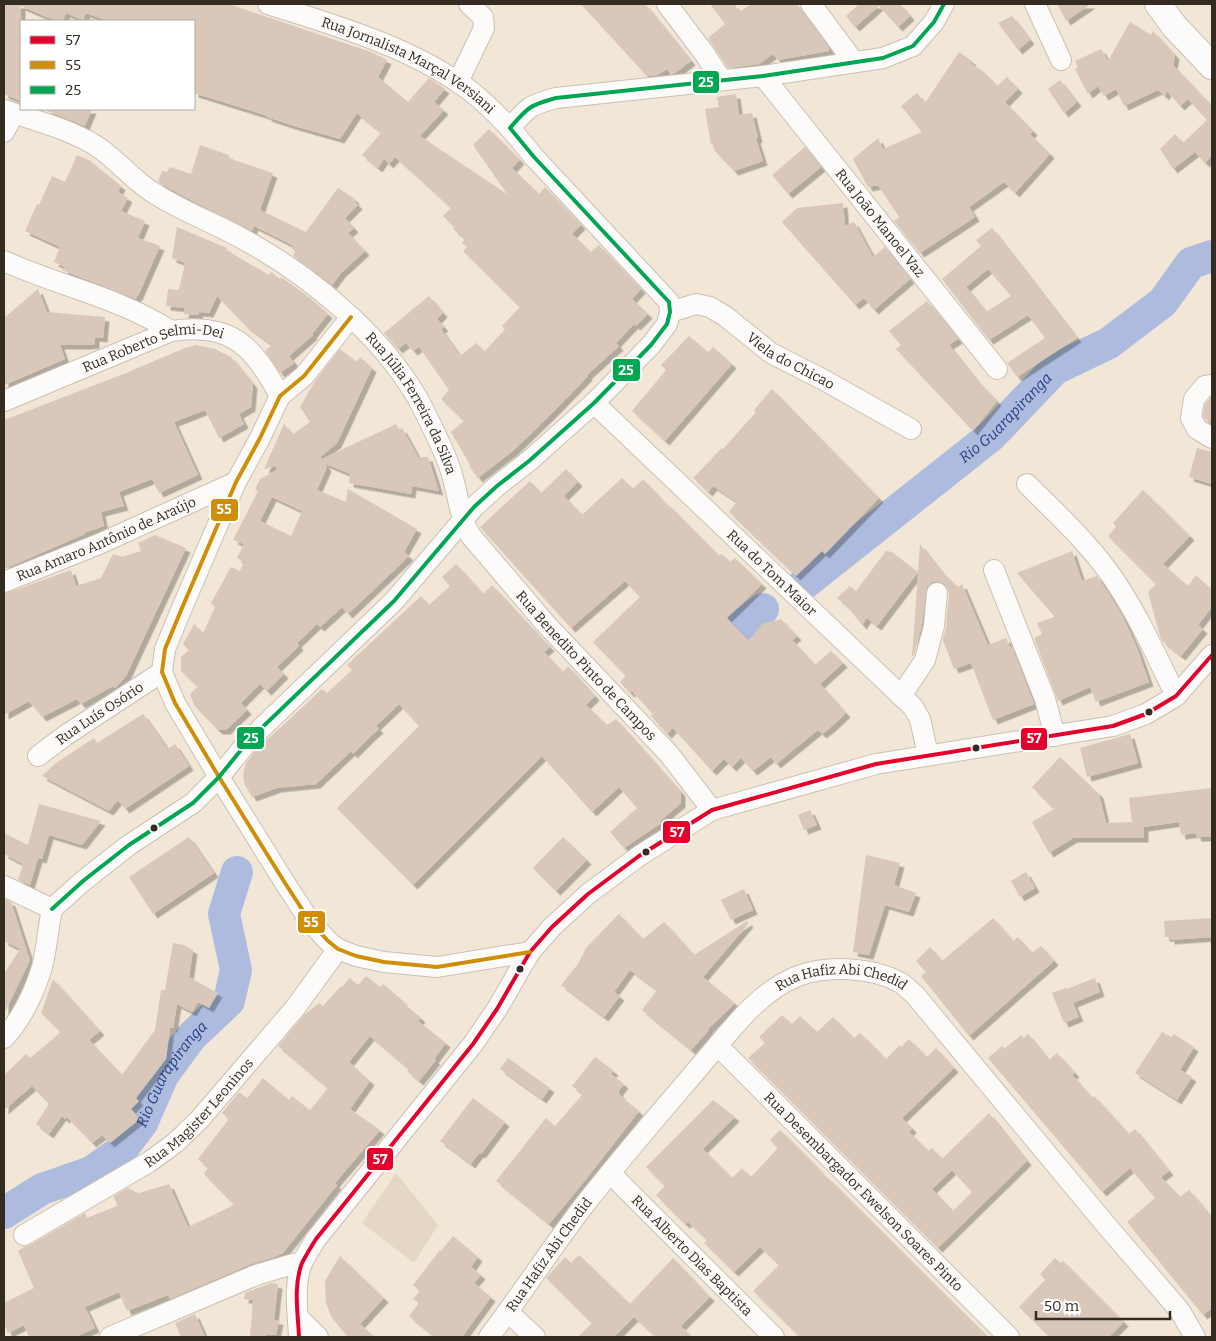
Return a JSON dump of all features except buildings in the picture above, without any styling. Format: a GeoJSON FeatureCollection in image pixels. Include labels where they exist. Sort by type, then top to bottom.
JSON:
{"type":"FeatureCollection","features":[{"type":"Feature","properties":{"kind":"main road"},"geometry":{"type":"LineString","coordinates":[[1158,4],[1175,27],[1212,66]]}},
{"type":"Feature","properties":{"kind":"street","name":"Rua Jornalista Marçal Versiani"},"geometry":{"type":"LineString","coordinates":[[268,4],[372,39],[418,60],[458,82],[484,102],[510,128],[534,157],[659,290],[669,302],[670,312]]}},
{"type":"Feature","properties":{"kind":"street"},"geometry":{"type":"LineString","coordinates":[[458,82],[484,28],[483,17],[469,4]]}},
{"type":"Feature","properties":{"kind":"street"},"geometry":{"type":"LineString","coordinates":[[667,4],[721,79]]}},
{"type":"Feature","properties":{"kind":"street"},"geometry":{"type":"LineString","coordinates":[[811,4],[854,62]]}},
{"type":"Feature","properties":{"kind":"street"},"geometry":{"type":"LineString","coordinates":[[510,128],[525,110],[556,98],[763,76],[883,58],[913,46],[934,22],[944,4]]}},
{"type":"Feature","properties":{"kind":"street"},"geometry":{"type":"LineString","coordinates":[[1035,4],[1061,60]]}},
{"type":"Feature","properties":{"kind":"street","name":"Rua João Manoel Vaz"},"geometry":{"type":"LineString","coordinates":[[763,76],[998,369]]}},
{"type":"Feature","properties":{"kind":"street"},"geometry":{"type":"LineString","coordinates":[[4,132],[9,112]]}},
{"type":"Feature","properties":{"kind":"street","name":"Rua Júlia Ferreira da Silva"},"geometry":{"type":"LineString","coordinates":[[9,112],[80,137],[101,149],[126,172],[155,194],[184,211],[240,237],[286,264],[321,290],[351,317],[390,360],[417,399],[450,469],[458,493],[463,520]]}},
{"type":"Feature","properties":{"kind":"street"},"geometry":{"type":"LineString","coordinates":[[4,261],[34,274],[139,312],[171,331]]}},
{"type":"Feature","properties":{"kind":"street","name":"Viela do Chicao"},"geometry":{"type":"LineString","coordinates":[[670,312],[696,304],[710,307],[771,353],[822,379],[911,430]]}},
{"type":"Feature","properties":{"kind":"street"},"geometry":{"type":"LineString","coordinates":[[4,1038],[28,1003],[42,966],[52,909],[128,844],[193,803],[250,739],[394,601],[474,508],[594,403],[651,345],[667,324],[670,312]]}},
{"type":"Feature","properties":{"kind":"street"},"geometry":{"type":"LineString","coordinates":[[351,317],[304,376],[280,396],[236,482],[165,649],[162,672],[175,703],[218,777],[309,920],[328,941],[356,956],[384,962],[437,967],[530,952]]}},
{"type":"Feature","properties":{"kind":"street","name":"Rua Roberto Selmi-Dei"},"geometry":{"type":"LineString","coordinates":[[4,401],[171,331],[189,328],[215,331],[235,338],[252,353],[280,396]]}},
{"type":"Feature","properties":{"kind":"street"},"geometry":{"type":"LineString","coordinates":[[1212,385],[1205,386],[1194,399],[1191,418],[1197,429],[1212,438]]}},
{"type":"Feature","properties":{"kind":"street","name":"Rua do Tom Maior"},"geometry":{"type":"LineString","coordinates":[[594,403],[913,707],[920,719],[928,756]]}},
{"type":"Feature","properties":{"kind":"street","name":"Rua Amaro Antônio de Araújo"},"geometry":{"type":"LineString","coordinates":[[4,582],[99,544],[236,482]]}},
{"type":"Feature","properties":{"kind":"street"},"geometry":{"type":"LineString","coordinates":[[1027,484],[1080,536],[1114,580],[1136,615],[1176,696]]}},
{"type":"Feature","properties":{"kind":"street","name":"Rua Benedito Pinto de Campos"},"geometry":{"type":"LineString","coordinates":[[463,520],[471,536],[496,567],[669,754],[712,810]]}},
{"type":"Feature","properties":{"kind":"street"},"geometry":{"type":"LineString","coordinates":[[994,570],[1045,699],[1054,736]]}},
{"type":"Feature","properties":{"kind":"street"},"geometry":{"type":"LineString","coordinates":[[901,696],[925,660],[934,626],[937,592]]}},
{"type":"Feature","properties":{"kind":"street"},"geometry":{"type":"LineString","coordinates":[[299,1337],[296,1299],[302,1263],[316,1239],[474,1044],[502,1001],[530,952],[552,927],[588,894],[646,852],[712,810],[868,766],[1113,726],[1146,714],[1176,696],[1212,655]]}},
{"type":"Feature","properties":{"kind":"street","name":"Rua Luís Osório"},"geometry":{"type":"LineString","coordinates":[[38,756],[66,735],[162,672]]}},
{"type":"Feature","properties":{"kind":"street"},"geometry":{"type":"LineString","coordinates":[[4,886],[52,909]]}},
{"type":"Feature","properties":{"kind":"street","name":"Rua Magister Leoninos"},"geometry":{"type":"LineString","coordinates":[[24,1235],[149,1162],[175,1143],[199,1120],[276,1031],[338,948]]}},
{"type":"Feature","properties":{"kind":"street","name":"Rua Hafiz Abi Chedid"},"geometry":{"type":"LineString","coordinates":[[489,1337],[582,1209],[749,1011],[770,992],[798,976],[828,969],[856,970],[884,976],[901,984],[915,996],[1180,1311],[1195,1337]]}},
{"type":"Feature","properties":{"kind":"street","name":"Rua Desembargador Ewelson Soares Pinto"},"geometry":{"type":"LineString","coordinates":[[718,1046],[1009,1337]]}},
{"type":"Feature","properties":{"kind":"street","name":"Rua Alberto Dias Baptista"},"geometry":{"type":"LineString","coordinates":[[611,1174],[774,1337]]}},
{"type":"Feature","properties":{"kind":"street"},"geometry":{"type":"LineString","coordinates":[[110,1337],[256,1275],[302,1263]]}},
{"type":"Feature","properties":{"kind":"street"},"geometry":{"type":"LineString","coordinates":[[508,1312],[535,1337]]}},
{"type":"Feature","properties":{"kind":"street"},"geometry":{"type":"LineString","coordinates":[[298,1317],[318,1337]]}},
{"type":"Feature","properties":{"kind":"street"},"geometry":{"type":"LineString","coordinates":[[1206,1337],[1212,1333]]}},
{"type":"Feature","properties":{"kind":"shaded area"},"geometry":{"type":"Polygon","coordinates":[[[396,1173],[438,1225],[414,1263],[362,1223],[396,1173]]]}},
{"type":"Feature","properties":{"kind":"waterway","name":"Rio Guarapiranga"},"geometry":{"type":"LineString","coordinates":[[799,588],[991,436],[1055,369],[1109,343],[1163,302],[1191,263],[1212,256]]}},
{"type":"Feature","properties":{"kind":"waterway","name":"Rio Guarapiranga"},"geometry":{"type":"LineString","coordinates":[[702,655],[763,609]]}},
{"type":"Feature","properties":{"kind":"waterway","name":"Rio Guarapiranga"},"geometry":{"type":"LineString","coordinates":[[4,1213],[42,1189],[91,1172],[121,1151],[142,1123],[163,1075],[191,1037],[229,1001],[236,970],[224,914],[237,872]]}},
{"type":"Feature","properties":{"kind":"transit line","name":"25"},"geometry":{"type":"LineString","coordinates":[[52,909],[83,881],[129,845],[193,803],[219,777],[250,739],[394,601],[474,507],[594,403],[651,345],[667,324],[670,312],[669,302],[534,157],[510,128],[521,115],[535,105],[556,98],[763,76],[883,58],[913,46],[934,22],[944,4]]}},
{"type":"Feature","properties":{"kind":"transit line","name":"55"},"geometry":{"type":"LineString","coordinates":[[351,317],[304,376],[280,396],[236,482],[182,608],[165,649],[162,672],[175,703],[285,883],[309,920],[338,949],[356,956],[384,962],[437,967],[530,952]]}},
{"type":"Feature","properties":{"kind":"transit line","name":"57"},"geometry":{"type":"LineString","coordinates":[[299,1337],[297,1300],[299,1272],[316,1239],[473,1044],[497,1009],[530,952],[552,927],[588,894],[639,856],[712,810],[876,764],[1113,726],[1146,714],[1176,696],[1212,655]]}}]}
